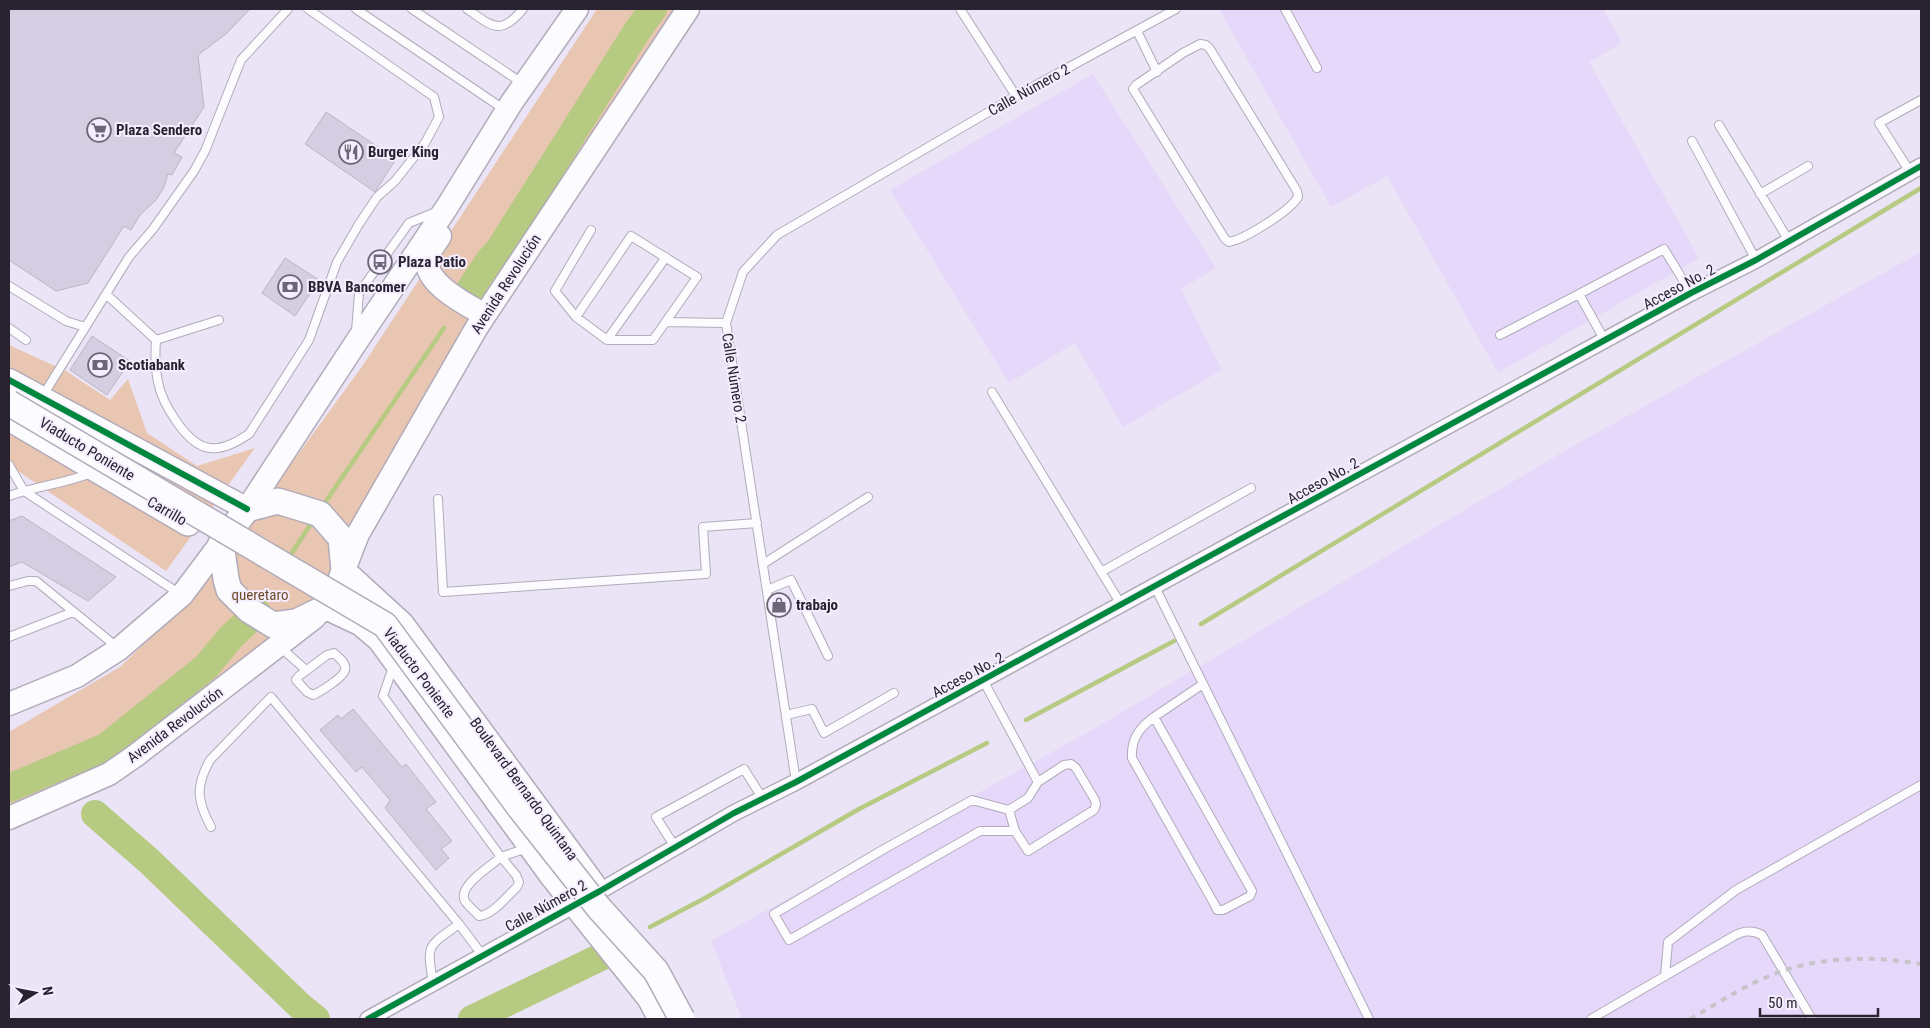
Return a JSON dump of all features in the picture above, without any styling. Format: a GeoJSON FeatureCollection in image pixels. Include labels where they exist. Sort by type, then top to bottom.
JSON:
{"type":"FeatureCollection","features":[{"type":"Feature","properties":{"kind":"main road"},"geometry":{"type":"LineString","coordinates":[[10,701],[77,676],[119,649],[182,595],[247,509],[354,344],[447,207],[506,110],[577,9]]}},
{"type":"Feature","properties":{"kind":"main road","name":"Avenida Revolución"},"geometry":{"type":"LineString","coordinates":[[344,570],[358,534],[481,312],[688,9]]}},
{"type":"Feature","properties":{"kind":"main road"},"geometry":{"type":"LineString","coordinates":[[470,168],[470,191],[428,257],[428,269],[442,288],[481,312]]}},
{"type":"Feature","properties":{"kind":"main road"},"geometry":{"type":"LineString","coordinates":[[9,380],[247,509],[278,502],[320,514],[341,538],[344,570],[338,593],[327,607],[296,622],[273,625],[249,610],[229,590],[221,543]]}},
{"type":"Feature","properties":{"kind":"main road","name":"Viaducto Poniente"},"geometry":{"type":"LineString","coordinates":[[9,403],[385,626],[520,808],[599,908],[656,971],[682,1019]]}},
{"type":"Feature","properties":{"kind":"main road","name":"Carrillo"},"geometry":{"type":"LineString","coordinates":[[17,423],[221,543]]}},
{"type":"Feature","properties":{"kind":"main road","name":"Boulevard Bernardo Quintana"},"geometry":{"type":"LineString","coordinates":[[344,570],[402,623],[603,895],[654,958],[690,1019]]}},
{"type":"Feature","properties":{"kind":"main road","name":"Avenida Revolución"},"geometry":{"type":"LineString","coordinates":[[9,818],[109,774],[135,756],[327,607]]}},
{"type":"Feature","properties":{"kind":"main road","name":"Boulevard Bernardo Quintana"},"geometry":{"type":"LineString","coordinates":[[327,607],[362,623],[380,639],[552,875],[650,998],[661,1019]]}},
{"type":"Feature","properties":{"kind":"street","name":"Acceso No. 2"},"geometry":{"type":"LineString","coordinates":[[734,813],[796,782],[1122,606],[1691,293],[1756,260],[1915,169]]}},
{"type":"Feature","properties":{"kind":"street","name":"Calle Número 2"},"geometry":{"type":"LineString","coordinates":[[375,1016],[576,904],[603,895],[675,847],[734,813]]}},
{"type":"Feature","properties":{"kind":"lane"},"geometry":{"type":"LineString","coordinates":[[17,423],[41,398],[128,257],[153,228],[194,172],[212,135],[241,60],[288,9]]}},
{"type":"Feature","properties":{"kind":"lane"},"geometry":{"type":"LineString","coordinates":[[156,340],[155,361],[158,383],[162,395],[180,427],[198,445],[210,448],[237,442],[249,434],[309,340],[338,262],[359,224],[377,197],[395,181],[425,143],[439,117],[434,98],[308,9]]}},
{"type":"Feature","properties":{"kind":"lane"},"geometry":{"type":"LineString","coordinates":[[356,9],[506,110]]}},
{"type":"Feature","properties":{"kind":"lane"},"geometry":{"type":"LineString","coordinates":[[412,9],[524,84]]}},
{"type":"Feature","properties":{"kind":"lane"},"geometry":{"type":"LineString","coordinates":[[467,9],[489,24],[500,27],[510,23],[522,9]]}},
{"type":"Feature","properties":{"kind":"lane"},"geometry":{"type":"LineString","coordinates":[[960,9],[1016,96]]}},
{"type":"Feature","properties":{"kind":"lane","name":"Calle Número 2"},"geometry":{"type":"LineString","coordinates":[[796,782],[726,323],[743,272],[777,235],[1016,96],[1176,9]]}},
{"type":"Feature","properties":{"kind":"lane"},"geometry":{"type":"LineString","coordinates":[[1285,9],[1317,68]]}},
{"type":"Feature","properties":{"kind":"lane"},"geometry":{"type":"LineString","coordinates":[[1137,31],[1157,72]]}},
{"type":"Feature","properties":{"kind":"lane"},"geometry":{"type":"LineString","coordinates":[[1200,44],[1206,45],[1297,191],[1298,197],[1295,202],[1279,216],[1254,230],[1233,241],[1229,242],[1225,239],[1135,94],[1133,89],[1136,85],[1157,72],[1183,53],[1200,44]]}},
{"type":"Feature","properties":{"kind":"lane"},"geometry":{"type":"LineString","coordinates":[[1915,169],[1879,123],[1921,100]]}},
{"type":"Feature","properties":{"kind":"lane"},"geometry":{"type":"LineString","coordinates":[[1719,125],[1789,241]]}},
{"type":"Feature","properties":{"kind":"lane"},"geometry":{"type":"LineString","coordinates":[[1692,141],[1756,260]]}},
{"type":"Feature","properties":{"kind":"lane"},"geometry":{"type":"LineString","coordinates":[[1760,194],[1808,166]]}},
{"type":"Feature","properties":{"kind":"lane"},"geometry":{"type":"LineString","coordinates":[[576,317],[631,236],[697,277],[653,340],[607,340],[576,317],[555,291],[591,230]]}},
{"type":"Feature","properties":{"kind":"lane"},"geometry":{"type":"LineString","coordinates":[[1500,335],[1664,249],[1691,293]]}},
{"type":"Feature","properties":{"kind":"lane"},"geometry":{"type":"LineString","coordinates":[[607,340],[666,257]]}},
{"type":"Feature","properties":{"kind":"lane"},"geometry":{"type":"LineString","coordinates":[[9,286],[66,321],[85,327]]}},
{"type":"Feature","properties":{"kind":"lane"},"geometry":{"type":"LineString","coordinates":[[1579,294],[1605,341]]}},
{"type":"Feature","properties":{"kind":"lane"},"geometry":{"type":"LineString","coordinates":[[106,295],[156,340]]}},
{"type":"Feature","properties":{"kind":"lane"},"geometry":{"type":"LineString","coordinates":[[156,340],[219,320]]}},
{"type":"Feature","properties":{"kind":"lane"},"geometry":{"type":"LineString","coordinates":[[667,322],[726,323]]}},
{"type":"Feature","properties":{"kind":"lane"},"geometry":{"type":"LineString","coordinates":[[9,328],[26,340]]}},
{"type":"Feature","properties":{"kind":"lane"},"geometry":{"type":"LineString","coordinates":[[992,392],[1122,606]]}},
{"type":"Feature","properties":{"kind":"lane"},"geometry":{"type":"LineString","coordinates":[[9,464],[24,491],[182,595]]}},
{"type":"Feature","properties":{"kind":"lane"},"geometry":{"type":"LineString","coordinates":[[9,496],[74,480],[97,470]]}},
{"type":"Feature","properties":{"kind":"lane"},"geometry":{"type":"LineString","coordinates":[[1101,572],[1251,488]]}},
{"type":"Feature","properties":{"kind":"lane"},"geometry":{"type":"LineString","coordinates":[[763,564],[868,497]]}},
{"type":"Feature","properties":{"kind":"lane"},"geometry":{"type":"LineString","coordinates":[[438,499],[443,592],[706,574],[703,527],[757,523]]}},
{"type":"Feature","properties":{"kind":"lane"},"geometry":{"type":"LineString","coordinates":[[767,590],[791,580],[828,656]]}},
{"type":"Feature","properties":{"kind":"lane"},"geometry":{"type":"LineString","coordinates":[[9,586],[28,581],[36,582],[119,649]]}},
{"type":"Feature","properties":{"kind":"lane"},"geometry":{"type":"LineString","coordinates":[[1155,587],[1369,1019]]}},
{"type":"Feature","properties":{"kind":"lane"},"geometry":{"type":"LineString","coordinates":[[9,637],[72,612]]}},
{"type":"Feature","properties":{"kind":"lane"},"geometry":{"type":"LineString","coordinates":[[278,646],[306,670]]}},
{"type":"Feature","properties":{"kind":"lane"},"geometry":{"type":"LineString","coordinates":[[334,653],[344,664],[346,670],[320,692],[313,695],[307,692],[296,680],[306,670],[327,655],[334,653]]}},
{"type":"Feature","properties":{"kind":"lane"},"geometry":{"type":"LineString","coordinates":[[395,660],[383,696],[501,857],[516,876],[519,882],[517,887],[490,911],[485,915],[479,916],[465,901],[464,894],[467,885],[501,857],[531,846]]}},
{"type":"Feature","properties":{"kind":"lane"},"geometry":{"type":"LineString","coordinates":[[983,680],[1038,782]]}},
{"type":"Feature","properties":{"kind":"lane"},"geometry":{"type":"LineString","coordinates":[[1154,717],[1252,891],[1250,896],[1223,910],[1217,910],[1132,758],[1132,742],[1142,726],[1154,717],[1202,684]]}},
{"type":"Feature","properties":{"kind":"lane"},"geometry":{"type":"LineString","coordinates":[[786,715],[812,709],[824,732],[894,694]]}},
{"type":"Feature","properties":{"kind":"lane"},"geometry":{"type":"LineString","coordinates":[[211,826],[198,798],[204,771],[210,760],[271,697],[459,924],[483,956]]}},
{"type":"Feature","properties":{"kind":"lane"},"geometry":{"type":"LineString","coordinates":[[1009,810],[1016,830],[1028,851],[1094,810],[1096,805],[1076,768],[1071,764],[1064,765],[1038,782],[1028,798],[1009,810],[972,800],[884,848],[774,914],[789,940],[980,831],[1016,830]]}},
{"type":"Feature","properties":{"kind":"lane"},"geometry":{"type":"LineString","coordinates":[[675,847],[656,817],[744,769],[763,798]]}},
{"type":"Feature","properties":{"kind":"lane"},"geometry":{"type":"LineString","coordinates":[[1665,976],[1668,942],[1736,890],[1921,785]]}},
{"type":"Feature","properties":{"kind":"lane"},"geometry":{"type":"LineString","coordinates":[[433,984],[429,954],[432,944],[459,924]]}},
{"type":"Feature","properties":{"kind":"lane"},"geometry":{"type":"LineString","coordinates":[[1591,1019],[1740,933],[1755,931],[1762,935],[1812,1019]]}},
{"type":"Feature","properties":{"kind":"shaded area"},"geometry":{"type":"Polygon","coordinates":[[[1219,9],[1603,9],[1622,43],[1589,62],[1699,258],[1498,373],[1387,176],[1331,207],[1219,9]]]}},
{"type":"Feature","properties":{"kind":"shaded area"},"geometry":{"type":"Polygon","coordinates":[[[1093,74],[1216,268],[1181,289],[1222,370],[1123,427],[1075,343],[1009,383],[890,190],[1093,74]]]}},
{"type":"Feature","properties":{"kind":"shaded area"},"geometry":{"type":"Polygon","coordinates":[[[1921,252],[1921,1019],[742,1019],[711,941],[1090,731],[1568,449],[1921,252]]]}},
{"type":"Feature","properties":{"kind":"green space","name":"queretaro"},"geometry":{"type":"Polygon","coordinates":[[[597,9],[692,9],[558,205],[299,629],[140,763],[9,819],[9,732],[120,667],[196,594],[361,368],[597,9]]]}},
{"type":"Feature","properties":{"kind":"green space"},"geometry":{"type":"Polygon","coordinates":[[[9,345],[66,371],[110,400],[128,379],[147,433],[197,466],[255,448],[166,571],[9,465],[9,345]]]}},
{"type":"Feature","properties":{"kind":"building","name":"Plaza Sendero"},"geometry":{"type":"Polygon","coordinates":[[[9,9],[250,9],[226,34],[198,55],[204,107],[174,153],[182,157],[172,175],[168,174],[164,187],[156,200],[140,215],[131,230],[124,226],[88,283],[56,291],[9,260],[9,9]]]}},
{"type":"Feature","properties":{"kind":"building","name":"Burger King"},"geometry":{"type":"Polygon","coordinates":[[[326,112],[396,159],[375,192],[305,144],[326,112]]]}},
{"type":"Feature","properties":{"kind":"building","name":"BBVA Bancomer"},"geometry":{"type":"Polygon","coordinates":[[[285,258],[319,280],[295,316],[262,293],[285,258]]]}},
{"type":"Feature","properties":{"kind":"building","name":"Scotiabank"},"geometry":{"type":"Polygon","coordinates":[[[92,336],[130,361],[107,395],[70,370],[92,336]]]}},
{"type":"Feature","properties":{"kind":"building"},"geometry":{"type":"Polygon","coordinates":[[[22,516],[116,577],[88,601],[22,562],[9,567],[9,521],[22,516]]]}},
{"type":"Feature","properties":{"kind":"building"},"geometry":{"type":"Polygon","coordinates":[[[353,709],[402,767],[406,764],[436,802],[426,809],[452,841],[441,849],[449,858],[436,870],[385,808],[390,800],[362,767],[356,772],[320,730],[338,715],[341,719],[353,709]]]}},
{"type":"Feature","properties":{"kind":"waterway"},"geometry":{"type":"LineString","coordinates":[[469,291],[489,261],[499,250],[639,28],[653,9]]}},
{"type":"Feature","properties":{"kind":"waterway"},"geometry":{"type":"LineString","coordinates":[[1201,624],[1921,188]]}},
{"type":"Feature","properties":{"kind":"waterway"},"geometry":{"type":"LineString","coordinates":[[322,507],[444,328]]}},
{"type":"Feature","properties":{"kind":"waterway"},"geometry":{"type":"LineString","coordinates":[[288,559],[314,519]]}},
{"type":"Feature","properties":{"kind":"waterway"},"geometry":{"type":"LineString","coordinates":[[9,788],[106,747],[206,667],[231,637],[257,612]]}},
{"type":"Feature","properties":{"kind":"waterway"},"geometry":{"type":"LineString","coordinates":[[1026,720],[1174,641]]}},
{"type":"Feature","properties":{"kind":"waterway"},"geometry":{"type":"LineString","coordinates":[[650,927],[707,897],[859,809],[987,743]]}},
{"type":"Feature","properties":{"kind":"waterway"},"geometry":{"type":"LineString","coordinates":[[95,814],[149,861],[300,1006],[316,1019]]}},
{"type":"Feature","properties":{"kind":"waterway"},"geometry":{"type":"LineString","coordinates":[[472,1019],[605,955]]}},
{"type":"Feature","properties":{"kind":"railway"},"geometry":{"type":"LineString","coordinates":[[1690,1019],[1751,984],[1799,966],[1819,962],[1860,959],[1880,959],[1921,964]]}},
{"type":"Feature","properties":{"kind":"cycle path"},"geometry":{"type":"LineString","coordinates":[[368,1019],[600,891],[734,813],[796,782],[1691,293],[1756,260],[1921,166]]}},
{"type":"Feature","properties":{"kind":"cycle path"},"geometry":{"type":"LineString","coordinates":[[9,380],[247,509]]}},
{"type":"Feature","properties":{"kind":"place","name":"Plaza Sendero"},"geometry":{"type":"Point","coordinates":[99,130]}},
{"type":"Feature","properties":{"kind":"place","name":"Burger King"},"geometry":{"type":"Point","coordinates":[351,152]}},
{"type":"Feature","properties":{"kind":"place","name":"Plaza Patio"},"geometry":{"type":"Point","coordinates":[380,262]}},
{"type":"Feature","properties":{"kind":"place","name":"BBVA Bancomer"},"geometry":{"type":"Point","coordinates":[290,287]}},
{"type":"Feature","properties":{"kind":"place","name":"Scotiabank"},"geometry":{"type":"Point","coordinates":[100,365]}},
{"type":"Feature","properties":{"kind":"place","name":"trabajo"},"geometry":{"type":"Point","coordinates":[779,605]}}]}
